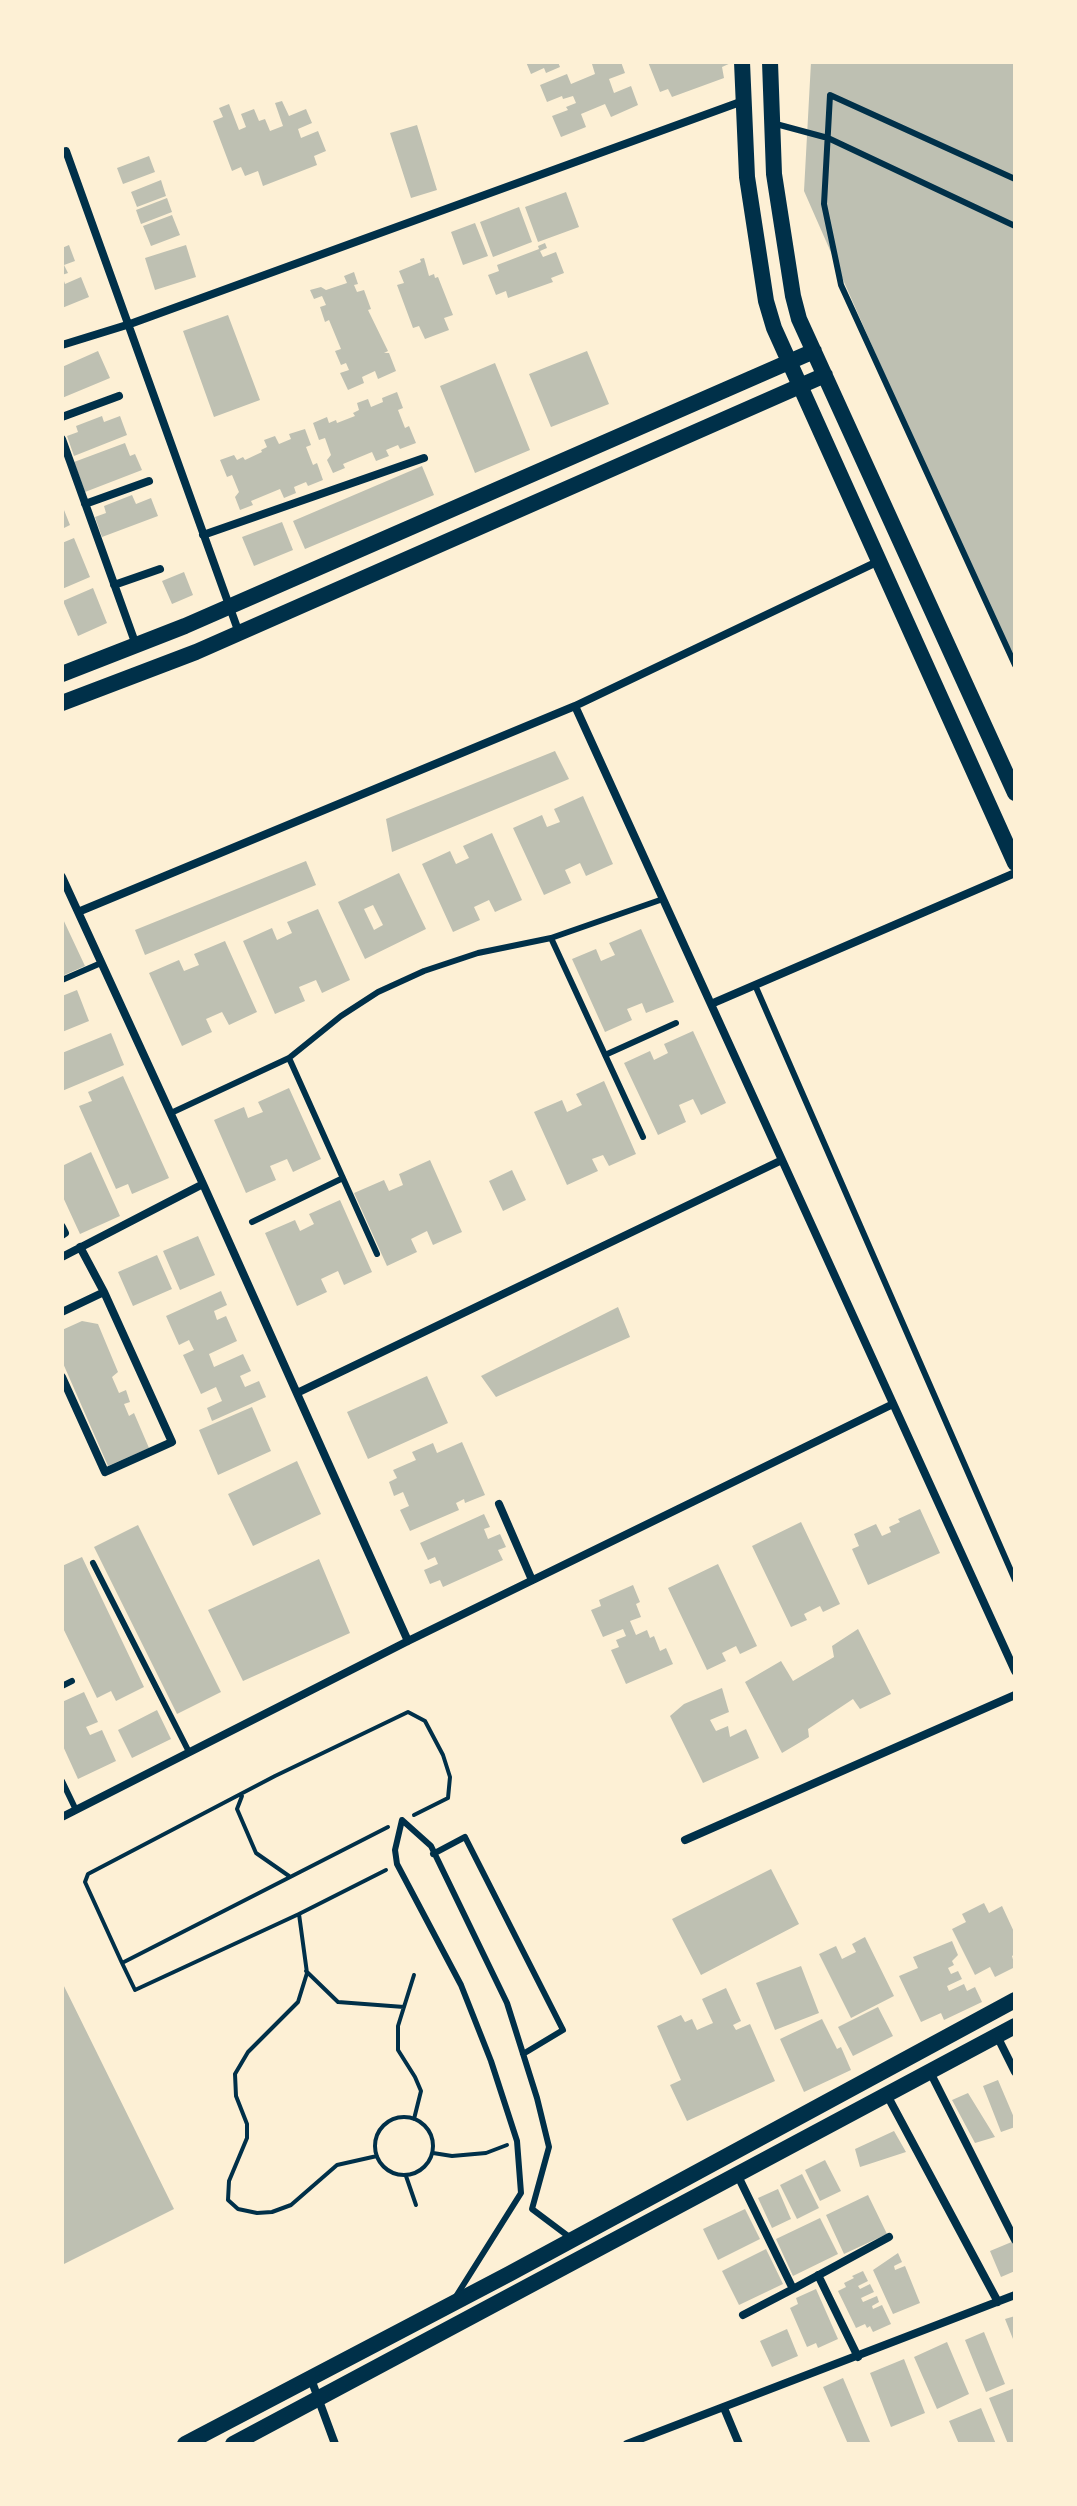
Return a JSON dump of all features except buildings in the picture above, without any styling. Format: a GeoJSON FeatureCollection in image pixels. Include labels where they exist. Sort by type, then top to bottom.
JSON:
{"type":"FeatureCollection","features":[{"type":"Feature","properties":{"kind":"main road"},"geometry":{"type":"LineString","coordinates":[[742,62],[747,177],[766,301],[774,328],[1015,863]]}},
{"type":"Feature","properties":{"kind":"main road"},"geometry":{"type":"LineString","coordinates":[[770,62],[774,174],[793,296],[814,351],[1015,793]]}},
{"type":"Feature","properties":{"kind":"main road"},"geometry":{"type":"LineString","coordinates":[[62,674],[229,607],[814,351]]}},
{"type":"Feature","properties":{"kind":"main road"},"geometry":{"type":"LineString","coordinates":[[62,703],[239,633],[825,375]]}},
{"type":"Feature","properties":{"kind":"main road"},"geometry":{"type":"LineString","coordinates":[[185,2444],[1015,2000]]}},
{"type":"Feature","properties":{"kind":"main road"},"geometry":{"type":"LineString","coordinates":[[233,2444],[1015,2026]]}},
{"type":"Feature","properties":{"kind":"street"},"geometry":{"type":"LineString","coordinates":[[62,345],[130,324],[743,101]]}},
{"type":"Feature","properties":{"kind":"street"},"geometry":{"type":"LineString","coordinates":[[66,151],[239,633]]}},
{"type":"Feature","properties":{"kind":"street"},"geometry":{"type":"LineString","coordinates":[[62,417],[119,396]]}},
{"type":"Feature","properties":{"kind":"street"},"geometry":{"type":"LineString","coordinates":[[62,439],[136,645]]}},
{"type":"Feature","properties":{"kind":"street"},"geometry":{"type":"LineString","coordinates":[[203,535],[424,458]]}},
{"type":"Feature","properties":{"kind":"street"},"geometry":{"type":"LineString","coordinates":[[85,504],[149,481]]}},
{"type":"Feature","properties":{"kind":"street"},"geometry":{"type":"LineString","coordinates":[[78,912],[575,706],[879,561]]}},
{"type":"Feature","properties":{"kind":"street"},"geometry":{"type":"LineString","coordinates":[[114,585],[160,569]]}},
{"type":"Feature","properties":{"kind":"street"},"geometry":{"type":"LineString","coordinates":[[575,706],[1015,1671]]}},
{"type":"Feature","properties":{"kind":"street"},"geometry":{"type":"LineString","coordinates":[[711,1004],[1015,873]]}},
{"type":"Feature","properties":{"kind":"street"},"geometry":{"type":"LineString","coordinates":[[62,877],[408,1641]]}},
{"type":"Feature","properties":{"kind":"street"},"geometry":{"type":"LineString","coordinates":[[297,1393],[782,1160]]}},
{"type":"Feature","properties":{"kind":"street"},"geometry":{"type":"LineString","coordinates":[[62,1257],[203,1184]]}},
{"type":"Feature","properties":{"kind":"street"},"geometry":{"type":"LineString","coordinates":[[62,1227],[65,1233],[62,1235]]}},
{"type":"Feature","properties":{"kind":"street"},"geometry":{"type":"LineString","coordinates":[[62,1377],[105,1472],[172,1442],[104,1292],[80,1247]]}},
{"type":"Feature","properties":{"kind":"street"},"geometry":{"type":"LineString","coordinates":[[62,1312],[104,1292]]}},
{"type":"Feature","properties":{"kind":"street"},"geometry":{"type":"LineString","coordinates":[[62,1817],[408,1641],[893,1404]]}},
{"type":"Feature","properties":{"kind":"street"},"geometry":{"type":"LineString","coordinates":[[499,1504],[532,1580]]}},
{"type":"Feature","properties":{"kind":"street"},"geometry":{"type":"LineString","coordinates":[[685,1840],[1015,1695]]}},
{"type":"Feature","properties":{"kind":"street"},"geometry":{"type":"LineString","coordinates":[[997,2036],[1015,2072]]}},
{"type":"Feature","properties":{"kind":"street"},"geometry":{"type":"LineString","coordinates":[[930,2072],[1015,2240]]}},
{"type":"Feature","properties":{"kind":"street"},"geometry":{"type":"LineString","coordinates":[[887,2095],[998,2302]]}},
{"type":"Feature","properties":{"kind":"street"},"geometry":{"type":"LineString","coordinates":[[738,2176],[793,2289]]}},
{"type":"Feature","properties":{"kind":"street"},"geometry":{"type":"LineString","coordinates":[[743,2315],[889,2237]]}},
{"type":"Feature","properties":{"kind":"street"},"geometry":{"type":"LineString","coordinates":[[818,2275],[858,2357]]}},
{"type":"Feature","properties":{"kind":"street"},"geometry":{"type":"LineString","coordinates":[[627,2444],[1015,2295]]}},
{"type":"Feature","properties":{"kind":"street"},"geometry":{"type":"LineString","coordinates":[[311,2379],[335,2444]]}},
{"type":"Feature","properties":{"kind":"street"},"geometry":{"type":"LineString","coordinates":[[724,2408],[739,2444]]}},
{"type":"Feature","properties":{"kind":"lane"},"geometry":{"type":"LineString","coordinates":[[1015,179],[830,95],[824,204],[841,285],[1015,665]]}},
{"type":"Feature","properties":{"kind":"lane"},"geometry":{"type":"LineString","coordinates":[[771,123],[828,138],[1015,226]]}},
{"type":"Feature","properties":{"kind":"lane"},"geometry":{"type":"LineString","coordinates":[[171,1113],[289,1058],[341,1016],[378,992],[412,976],[478,953],[551,938],[663,899]]}},
{"type":"Feature","properties":{"kind":"lane"},"geometry":{"type":"LineString","coordinates":[[551,938],[643,1137]]}},
{"type":"Feature","properties":{"kind":"lane"},"geometry":{"type":"LineString","coordinates":[[62,980],[101,963]]}},
{"type":"Feature","properties":{"kind":"lane"},"geometry":{"type":"LineString","coordinates":[[755,985],[1015,1580]]}},
{"type":"Feature","properties":{"kind":"lane"},"geometry":{"type":"LineString","coordinates":[[605,1055],[676,1023]]}},
{"type":"Feature","properties":{"kind":"lane"},"geometry":{"type":"LineString","coordinates":[[289,1058],[377,1254]]}},
{"type":"Feature","properties":{"kind":"lane"},"geometry":{"type":"LineString","coordinates":[[252,1222],[343,1178]]}},
{"type":"Feature","properties":{"kind":"lane"},"geometry":{"type":"LineString","coordinates":[[93,1563],[189,1752]]}},
{"type":"Feature","properties":{"kind":"lane"},"geometry":{"type":"LineString","coordinates":[[62,1686],[72,1681]]}},
{"type":"Feature","properties":{"kind":"lane"},"geometry":{"type":"LineString","coordinates":[[62,1781],[76,1810]]}},
{"type":"Feature","properties":{"kind":"lane"},"geometry":{"type":"LineString","coordinates":[[451,2304],[521,2193],[517,2141],[491,2061],[461,1985],[397,1864],[397,1839],[402,1820],[431,1846],[507,2003],[549,2147],[532,2209],[573,2239]]}},
{"type":"Feature","properties":{"kind":"lane"},"geometry":{"type":"LineString","coordinates":[[433,1854],[465,1837],[563,2030],[523,2054]]}},
{"type":"Feature","properties":{"kind":"path"},"geometry":{"type":"LineString","coordinates":[[122,1963],[448,1798],[450,1777],[443,1755],[425,1721],[408,1712],[88,1874],[85,1882],[122,1963],[135,1990],[299,1914],[397,1864]]}},
{"type":"Feature","properties":{"kind":"path"},"geometry":{"type":"LineString","coordinates":[[243,1793],[237,1809],[256,1853],[289,1876]]}},
{"type":"Feature","properties":{"kind":"path"},"geometry":{"type":"LineString","coordinates":[[299,1914],[306,1971],[298,2002],[248,2052],[235,2074],[236,2096],[247,2124],[247,2138],[229,2181],[228,2200],[238,2209],[272,2212],[291,2205],[337,2165],[377,2156]]}},
{"type":"Feature","properties":{"kind":"path"},"geometry":{"type":"LineString","coordinates":[[306,1971],[338,2002],[404,2007]]}},
{"type":"Feature","properties":{"kind":"path"},"geometry":{"type":"LineString","coordinates":[[414,1975],[398,2026],[398,2050],[421,2091],[414,2119]]}},
{"type":"Feature","properties":{"kind":"path"},"geometry":{"type":"LineString","coordinates":[[398,2118],[414,2119],[431,2134],[433,2153],[423,2169],[406,2176],[388,2171],[377,2156],[377,2138],[388,2122],[398,2118]]}},
{"type":"Feature","properties":{"kind":"path"},"geometry":{"type":"LineString","coordinates":[[433,2153],[452,2156],[486,2153],[517,2141]]}},
{"type":"Feature","properties":{"kind":"path"},"geometry":{"type":"LineString","coordinates":[[406,2176],[416,2205]]}}]}
